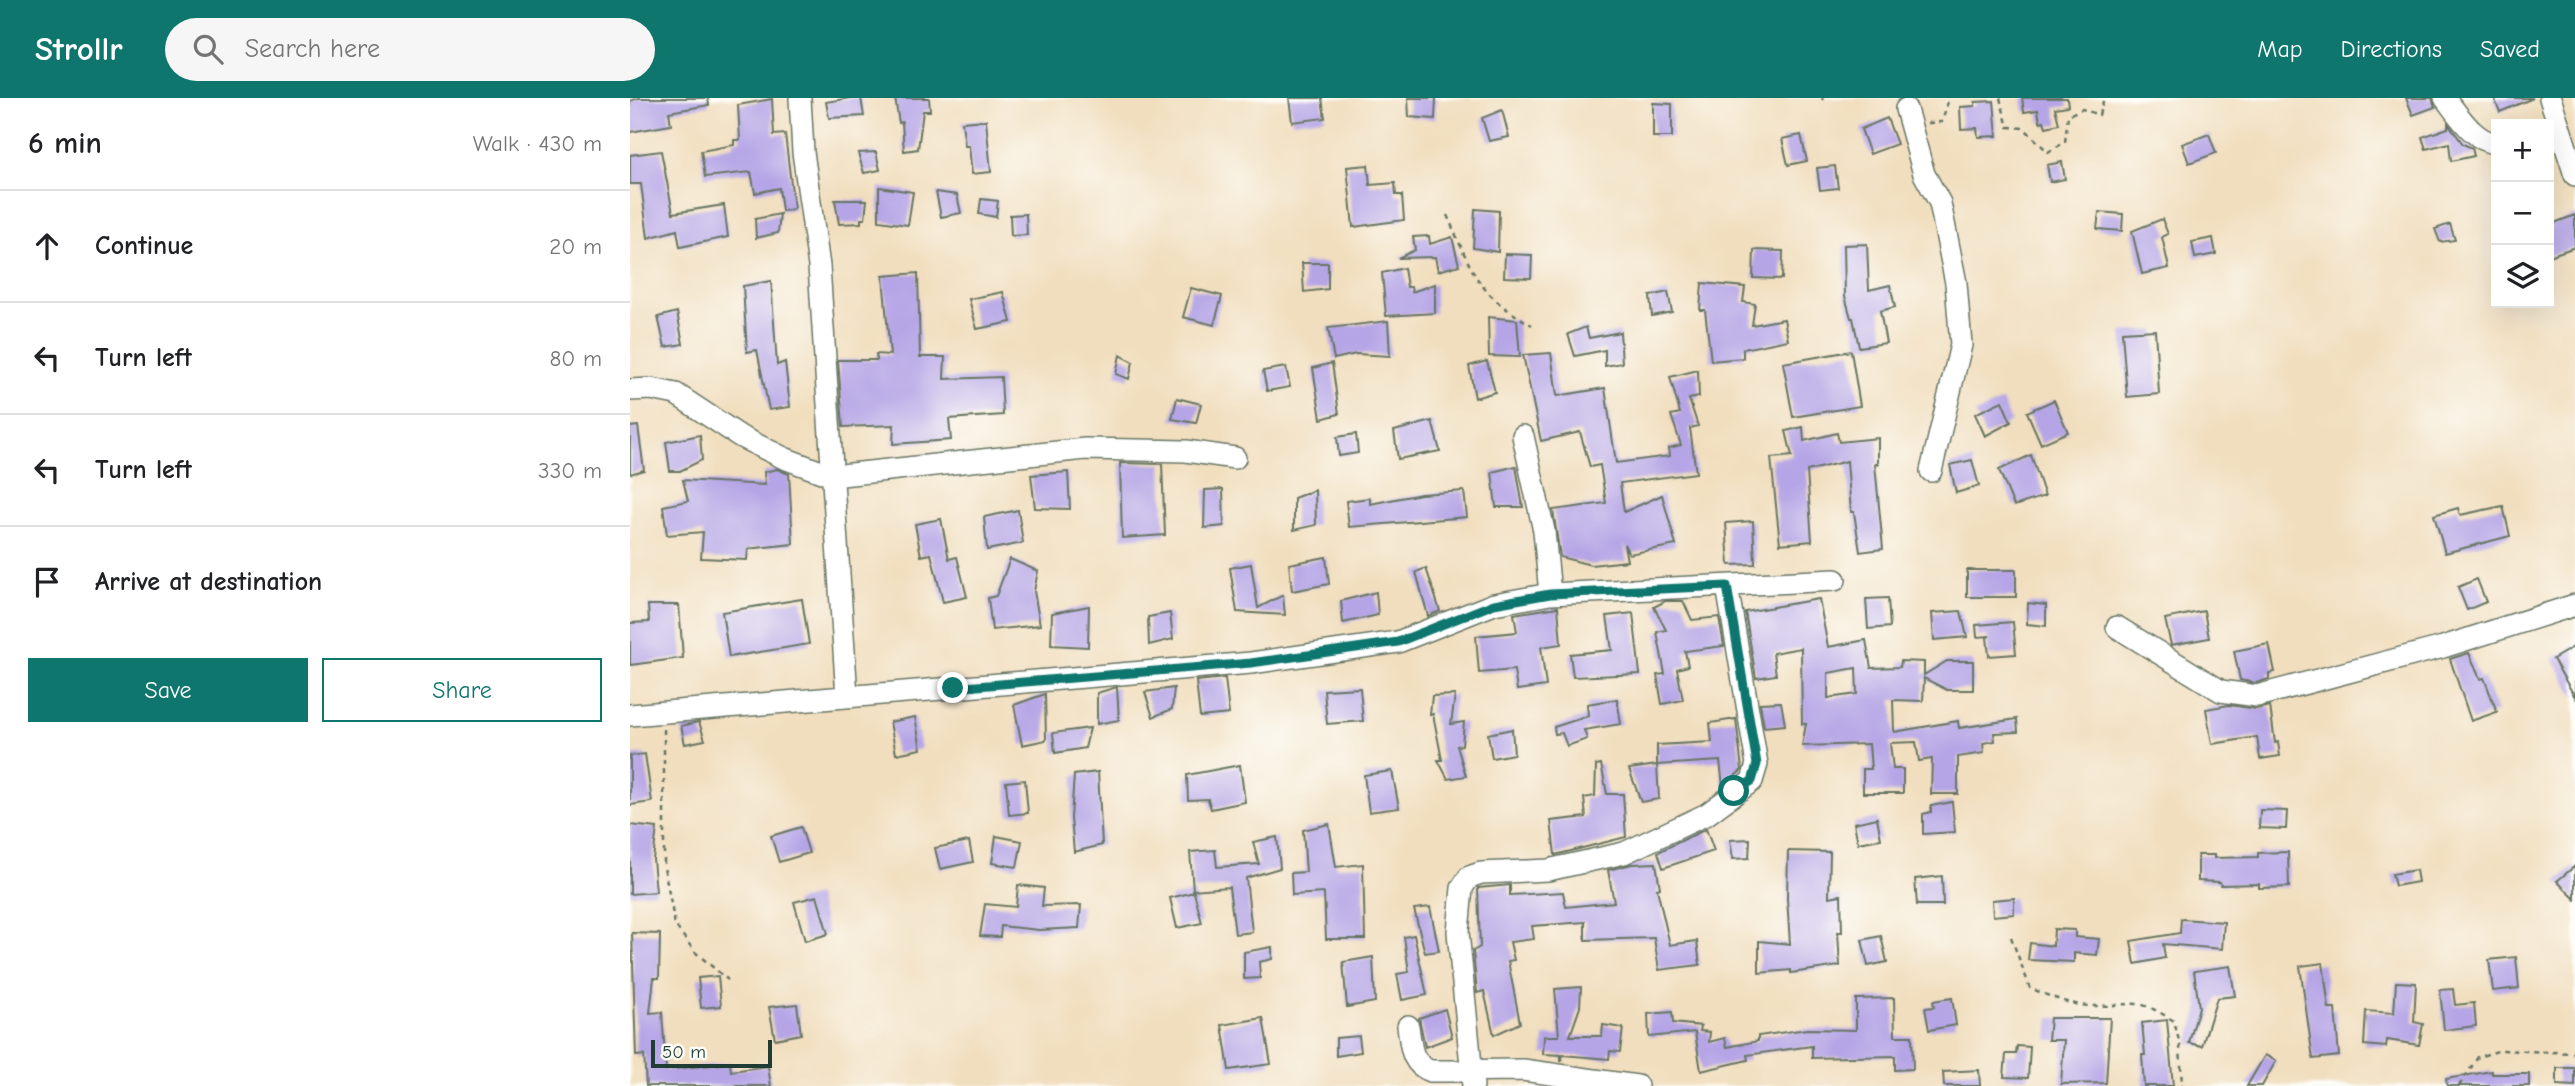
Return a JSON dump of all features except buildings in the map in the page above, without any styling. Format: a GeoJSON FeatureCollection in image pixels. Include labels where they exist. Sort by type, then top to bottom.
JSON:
{"type":"FeatureCollection","features":[{"type":"Feature","properties":{"kind":"street"},"geometry":{"type":"LineString","coordinates":[[800,98],[803,152],[819,266],[847,697]]}},
{"type":"Feature","properties":{"kind":"street"},"geometry":{"type":"LineString","coordinates":[[2445,98],[2472,131],[2491,143]]}},
{"type":"Feature","properties":{"kind":"street"},"geometry":{"type":"LineString","coordinates":[[2550,98],[2553,119]]}},
{"type":"Feature","properties":{"kind":"street"},"geometry":{"type":"LineString","coordinates":[[1906,108],[1924,174],[1940,203],[1956,283],[1961,345],[1931,471]]}},
{"type":"Feature","properties":{"kind":"street"},"geometry":{"type":"LineString","coordinates":[[2554,125],[2575,175]]}},
{"type":"Feature","properties":{"kind":"street"},"geometry":{"type":"LineString","coordinates":[[630,390],[651,388],[676,394],[740,437],[784,458],[832,475],[1086,449],[1186,451],[1235,458]]}},
{"type":"Feature","properties":{"kind":"street"},"geometry":{"type":"LineString","coordinates":[[1523,436],[1544,531],[1550,594]]}},
{"type":"Feature","properties":{"kind":"street"},"geometry":{"type":"LineString","coordinates":[[630,715],[1251,663],[1398,642],[1494,604],[1550,594],[1835,580]]}},
{"type":"Feature","properties":{"kind":"street"},"geometry":{"type":"LineString","coordinates":[[1473,1078],[1458,932],[1462,888],[1469,877],[1481,873],[1549,870],[1623,853],[1707,814],[1752,781],[1757,764],[1727,586]]}},
{"type":"Feature","properties":{"kind":"street"},"geometry":{"type":"LineString","coordinates":[[2117,627],[2221,691],[2257,696],[2443,647],[2575,605]]}},
{"type":"Feature","properties":{"kind":"street"},"geometry":{"type":"LineString","coordinates":[[1408,1026],[1413,1058],[1421,1068],[1431,1071],[1473,1078],[1523,1070],[1637,1086]]}},
{"type":"Feature","properties":{"kind":"path"},"geometry":{"type":"LineString","coordinates":[[2000,98],[2008,127],[2024,128],[2049,152],[2065,142],[2068,115],[2082,109],[2099,115],[2104,98]]}},
{"type":"Feature","properties":{"kind":"path"},"geometry":{"type":"LineString","coordinates":[[1447,215],[1478,283],[1500,307],[1532,324]]}},
{"type":"Feature","properties":{"kind":"path"},"geometry":{"type":"LineString","coordinates":[[664,712],[664,867],[675,925],[695,952],[729,980]]}},
{"type":"Feature","properties":{"kind":"path"},"geometry":{"type":"LineString","coordinates":[[2011,937],[2030,988],[2093,1007],[2130,1001],[2150,1006],[2174,1021],[2180,1045],[2182,1086]]}},
{"type":"Feature","properties":{"kind":"path"},"geometry":{"type":"LineString","coordinates":[[2459,1086],[2478,1057],[2501,1050],[2575,1053]]}},
{"type":"Feature","properties":{"kind":"route"},"geometry":{"type":"LineString","coordinates":[[953,688],[1070,676],[1251,663],[1398,642],[1494,604],[1550,594],[1727,586],[1757,764],[1752,781],[1734,791]]}}]}
